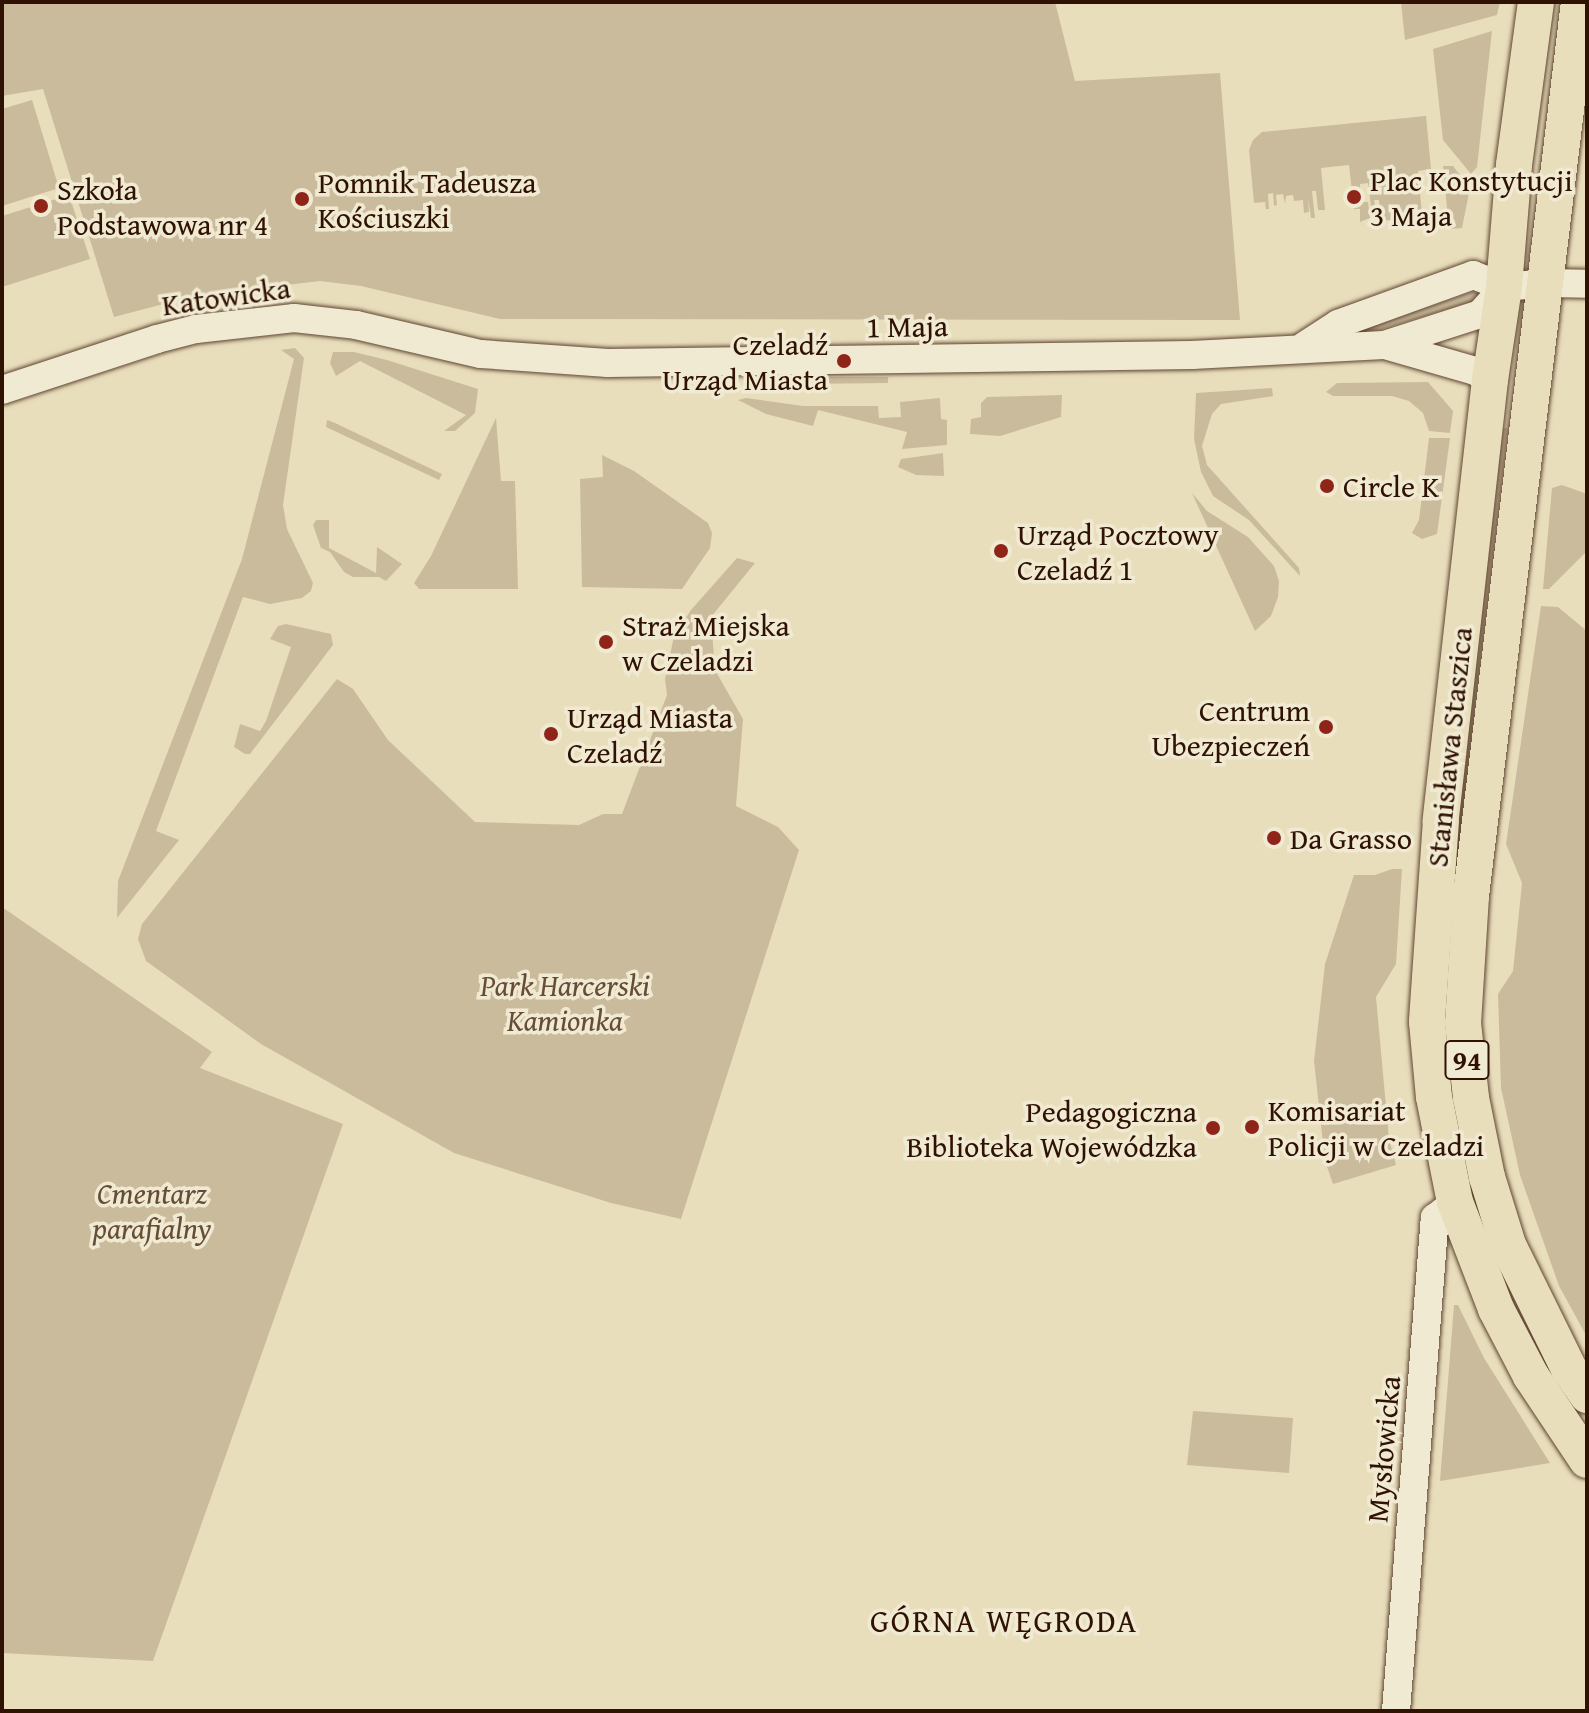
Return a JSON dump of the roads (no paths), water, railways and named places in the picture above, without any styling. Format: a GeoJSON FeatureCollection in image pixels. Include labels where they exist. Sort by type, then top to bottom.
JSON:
{"type":"FeatureCollection","features":[{"type":"Feature","properties":{"kind":"main road","name":"Stanisława Staszica"},"geometry":{"type":"LineString","coordinates":[[1536,2],[1514,165],[1504,287],[1490,380],[1439,835],[1427,1022],[1434,1097],[1455,1202],[1496,1309],[1531,1376],[1587,1460]]}},
{"type":"Feature","properties":{"kind":"main road","name":"Stanisława Staszica"},"geometry":{"type":"LineString","coordinates":[[1579,2],[1548,283],[1471,896],[1463,1023],[1473,1111],[1487,1177],[1508,1245],[1569,1369],[1587,1395]]}},
{"type":"Feature","properties":{"kind":"street","name":"1 Maja"},"geometry":{"type":"LineString","coordinates":[[1304,346],[1338,324],[1473,275],[1504,287],[1548,283],[1587,284]]}},
{"type":"Feature","properties":{"kind":"street","name":"1 Maja"},"geometry":{"type":"LineString","coordinates":[[512,357],[608,363],[873,360],[1192,355],[1304,346],[1384,345],[1480,314],[1504,287]]}},
{"type":"Feature","properties":{"kind":"street","name":"Katowicka"},"geometry":{"type":"LineString","coordinates":[[2,390],[196,329],[294,318],[356,325],[456,349],[512,357]]}},
{"type":"Feature","properties":{"kind":"street"},"geometry":{"type":"LineString","coordinates":[[1384,345],[1475,371],[1490,380]]}},
{"type":"Feature","properties":{"kind":"street","name":"Mysłowicka"},"geometry":{"type":"LineString","coordinates":[[1396,1711],[1435,1218],[1455,1202]]}},
{"type":"Feature","properties":{"kind":"place","name":"Plac Konstytucji 3 Maja"},"geometry":{"type":"Point","coordinates":[1354,197]}},
{"type":"Feature","properties":{"kind":"place","name":"Pomnik Tadeusza Kościuszki"},"geometry":{"type":"Point","coordinates":[302,199]}},
{"type":"Feature","properties":{"kind":"place","name":"Szkoła Podstawowa nr 4"},"geometry":{"type":"Point","coordinates":[41,206]}},
{"type":"Feature","properties":{"kind":"place","name":"Czeladź Urząd Miasta"},"geometry":{"type":"Point","coordinates":[844,361]}},
{"type":"Feature","properties":{"kind":"place","name":"Circle K"},"geometry":{"type":"Point","coordinates":[1327,486]}},
{"type":"Feature","properties":{"kind":"place","name":"Urząd Pocztowy Czeladź 1"},"geometry":{"type":"Point","coordinates":[1001,551]}},
{"type":"Feature","properties":{"kind":"place","name":"Straż Miejska w Czeladzi"},"geometry":{"type":"Point","coordinates":[606,642]}},
{"type":"Feature","properties":{"kind":"place","name":"Centrum Ubezpieczeń"},"geometry":{"type":"Point","coordinates":[1326,727]}},
{"type":"Feature","properties":{"kind":"place","name":"Urząd Miasta Czeladź"},"geometry":{"type":"Point","coordinates":[551,734]}},
{"type":"Feature","properties":{"kind":"place","name":"Da Grasso"},"geometry":{"type":"Point","coordinates":[1274,838]}},
{"type":"Feature","properties":{"kind":"place","name":"Komisariat Policji w Czeladzi"},"geometry":{"type":"Point","coordinates":[1252,1127]}},
{"type":"Feature","properties":{"kind":"place","name":"Pedagogiczna Biblioteka Wojewódzka"},"geometry":{"type":"Point","coordinates":[1213,1128]}},
{"type":"Feature","properties":{"kind":"district","name":"GÓRNA WĘGRODA"},"geometry":{"type":"Point","coordinates":[1004,1621]}},
{"type":"Feature","properties":{"kind":"park label","name":"Park Harcerski Kamionka"},"geometry":{"type":"Point","coordinates":[565,1002]}},
{"type":"Feature","properties":{"kind":"park label","name":"Cmentarz parafialny"},"geometry":{"type":"Point","coordinates":[152,1210]}}]}
